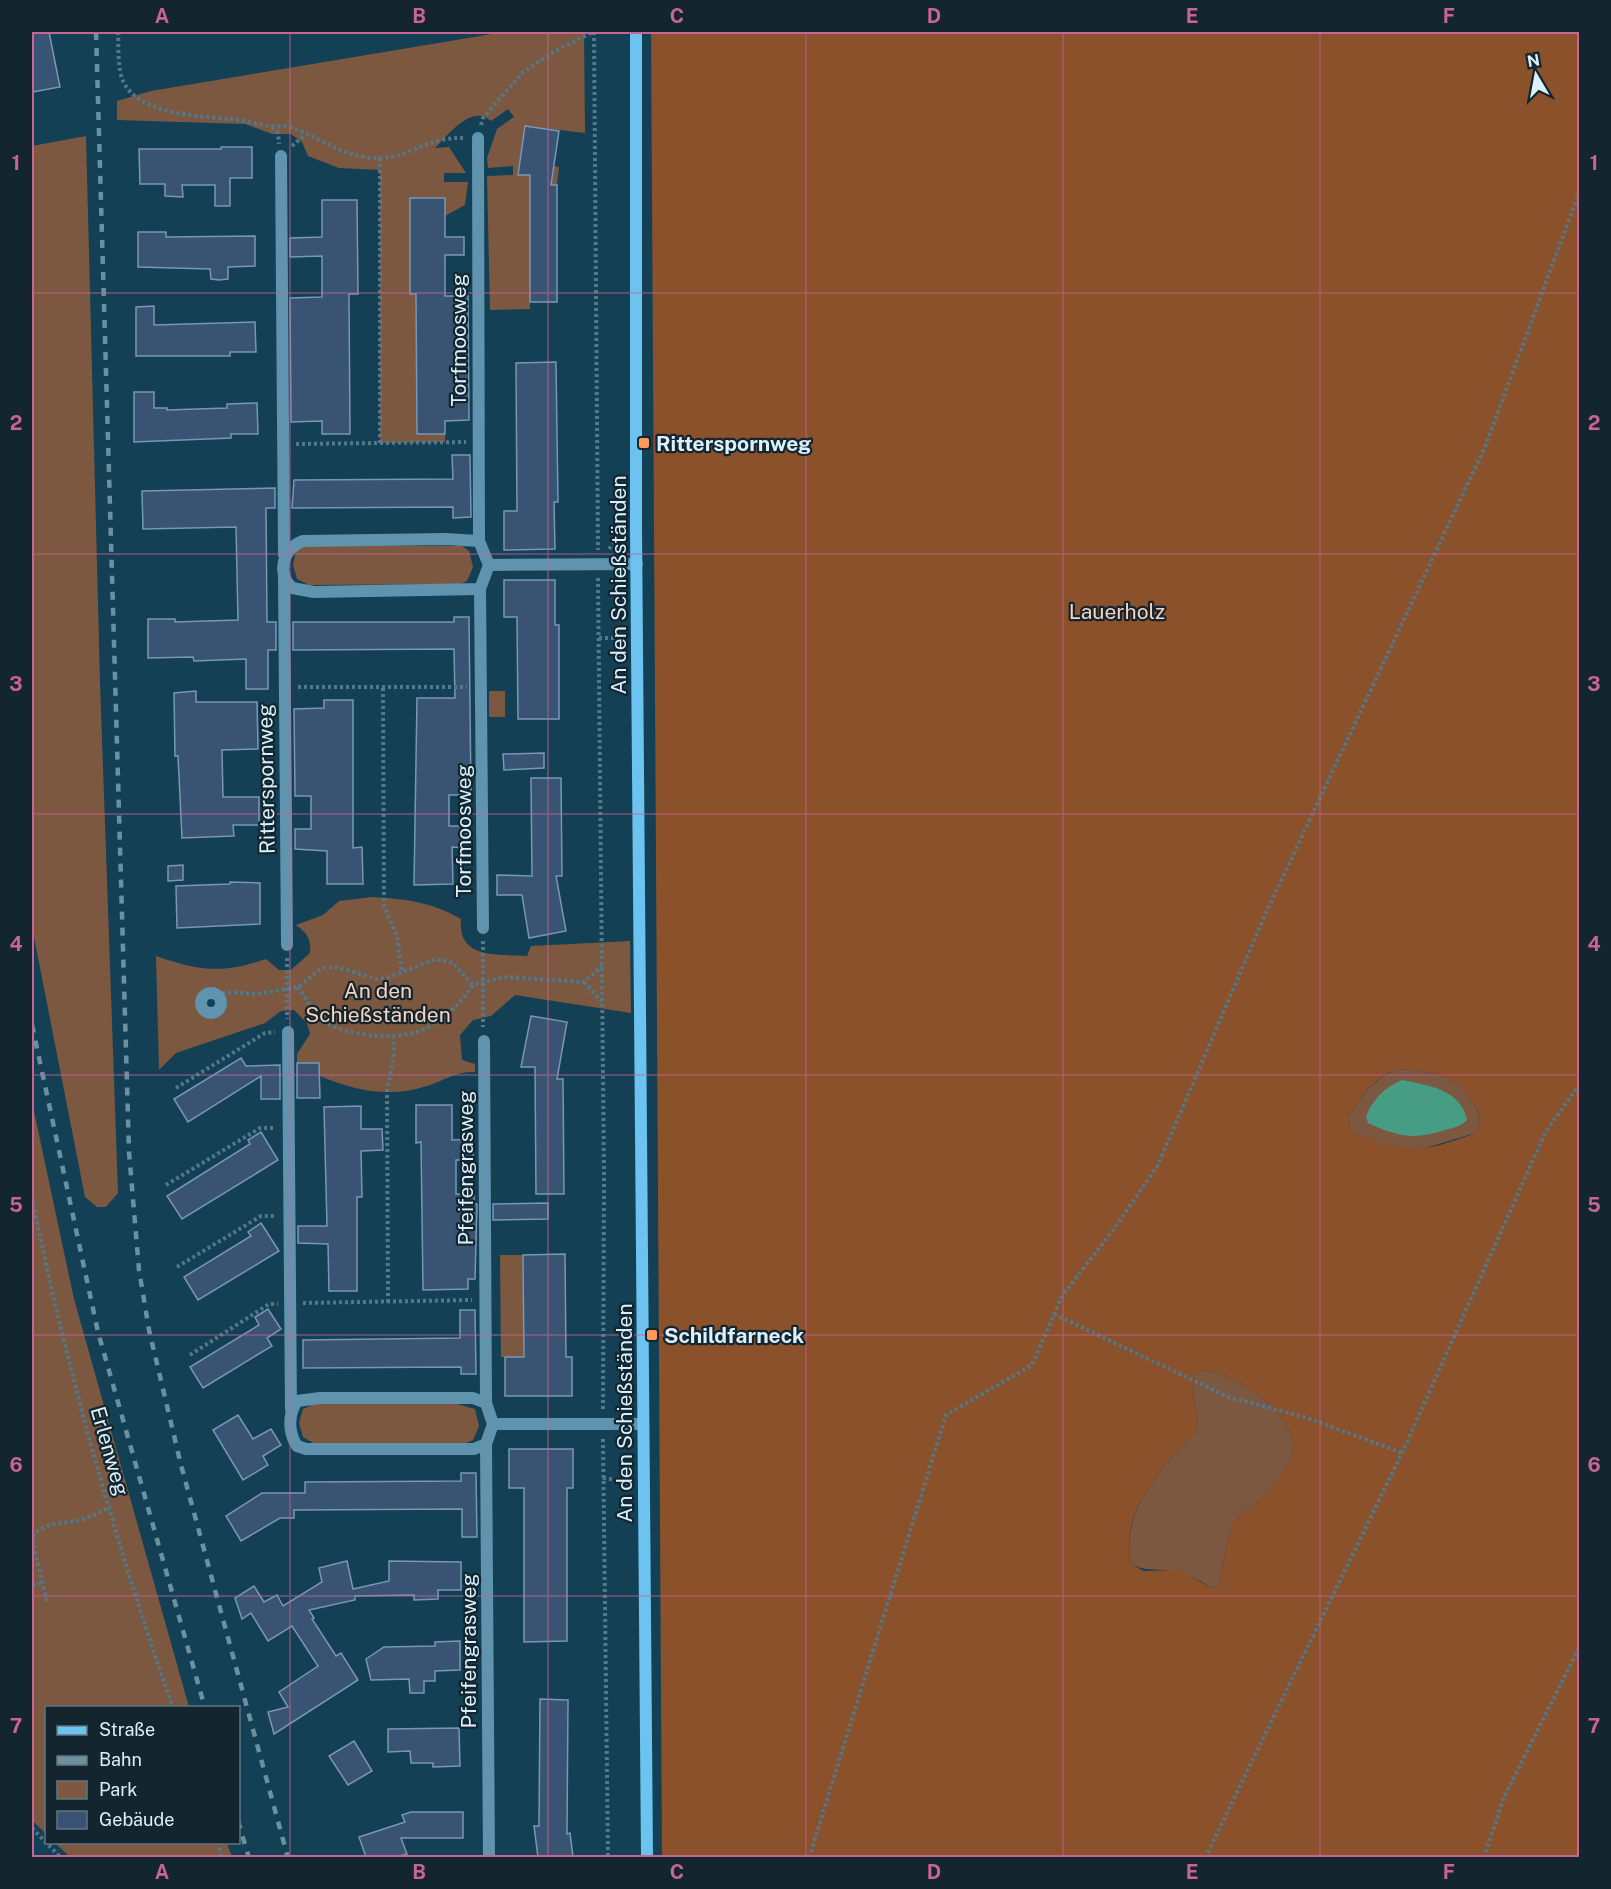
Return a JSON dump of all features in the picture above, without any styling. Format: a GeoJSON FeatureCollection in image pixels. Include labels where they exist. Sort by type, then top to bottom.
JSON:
{"type":"FeatureCollection","features":[{"type":"Feature","properties":{"kind":"street","name":"An den Schießständen"},"geometry":{"type":"LineString","coordinates":[[636,32],[637,564],[648,1857]]}},
{"type":"Feature","properties":{"kind":"street","name":"Torfmoosweg"},"geometry":{"type":"LineString","coordinates":[[478,138],[479,541]]}},
{"type":"Feature","properties":{"kind":"street","name":"Ritterspornweg"},"geometry":{"type":"LineString","coordinates":[[281,156],[287,945]]}},
{"type":"Feature","properties":{"kind":"street"},"geometry":{"type":"LineString","coordinates":[[284,556],[294,544],[314,540],[479,541],[489,565],[480,589],[314,592],[292,588],[284,577]]}},
{"type":"Feature","properties":{"kind":"street"},"geometry":{"type":"LineString","coordinates":[[489,565],[637,564]]}},
{"type":"Feature","properties":{"kind":"street","name":"Torfmoosweg"},"geometry":{"type":"LineString","coordinates":[[480,589],[483,928]]}},
{"type":"Feature","properties":{"kind":"street"},"geometry":{"type":"LineString","coordinates":[[288,1032],[291,1436],[297,1446],[306,1449],[474,1449],[486,1444],[493,1424],[486,1403],[473,1398],[308,1398],[297,1401],[291,1410]]}},
{"type":"Feature","properties":{"kind":"street","name":"Pfeifengrasweg"},"geometry":{"type":"LineString","coordinates":[[483,1041],[486,1403]]}},
{"type":"Feature","properties":{"kind":"street"},"geometry":{"type":"LineString","coordinates":[[493,1424],[643,1424]]}},
{"type":"Feature","properties":{"kind":"street","name":"Pfeifengrasweg"},"geometry":{"type":"LineString","coordinates":[[486,1444],[489,1857]]}},
{"type":"Feature","properties":{"kind":"path"},"geometry":{"type":"LineString","coordinates":[[118,32],[122,80],[140,99],[192,117],[231,119],[290,127],[336,149],[364,158],[380,158],[407,152],[438,138],[478,138],[483,118],[523,72],[553,52],[593,32],[602,965],[603,1478],[608,1857]]}},
{"type":"Feature","properties":{"kind":"path"},"geometry":{"type":"LineString","coordinates":[[380,158],[380,443]]}},
{"type":"Feature","properties":{"kind":"path"},"geometry":{"type":"LineString","coordinates":[[809,1857],[946,1414],[1032,1365],[1062,1296],[1114,1229],[1158,1165],[1265,915],[1485,447],[1580,190]]}},
{"type":"Feature","properties":{"kind":"path"},"geometry":{"type":"LineString","coordinates":[[284,444],[477,442]]}},
{"type":"Feature","properties":{"kind":"path"},"geometry":{"type":"LineString","coordinates":[[599,638],[619,638],[619,658]]}},
{"type":"Feature","properties":{"kind":"path"},"geometry":{"type":"LineString","coordinates":[[285,687],[481,687]]}},
{"type":"Feature","properties":{"kind":"path"},"geometry":{"type":"LineString","coordinates":[[383,688],[384,906],[398,936],[402,973]]}},
{"type":"Feature","properties":{"kind":"path"},"geometry":{"type":"LineString","coordinates":[[483,928],[483,1041]]}},
{"type":"Feature","properties":{"kind":"path"},"geometry":{"type":"LineString","coordinates":[[176,1088],[265,1033],[288,1032],[287,945]]}},
{"type":"Feature","properties":{"kind":"path"},"geometry":{"type":"LineString","coordinates":[[218,996],[226,992],[258,994],[287,987],[298,987],[322,968],[336,967],[377,979],[402,973],[428,961],[445,960],[460,969],[474,985],[483,985],[504,977],[584,982],[602,1003]]}},
{"type":"Feature","properties":{"kind":"path"},"geometry":{"type":"LineString","coordinates":[[584,982],[602,965]]}},
{"type":"Feature","properties":{"kind":"path"},"geometry":{"type":"LineString","coordinates":[[298,987],[314,1010],[331,1026],[359,1034],[393,1037],[438,1023],[457,1008],[474,985]]}},
{"type":"Feature","properties":{"kind":"path"},"geometry":{"type":"LineString","coordinates":[[388,1302],[387,1091],[394,1055],[393,1037]]}},
{"type":"Feature","properties":{"kind":"path"},"geometry":{"type":"LineString","coordinates":[[1205,1857],[1402,1453],[1546,1131],[1580,1084]]}},
{"type":"Feature","properties":{"kind":"path"},"geometry":{"type":"LineString","coordinates":[[166,1185],[260,1128],[288,1127]]}},
{"type":"Feature","properties":{"kind":"path","name":"Erlenweg"},"geometry":{"type":"LineString","coordinates":[[32,1198],[79,1399],[149,1639],[173,1706]]}},
{"type":"Feature","properties":{"kind":"path"},"geometry":{"type":"LineString","coordinates":[[177,1267],[261,1216],[289,1215]]}},
{"type":"Feature","properties":{"kind":"path"},"geometry":{"type":"LineString","coordinates":[[190,1354],[269,1304],[485,1300]]}},
{"type":"Feature","properties":{"kind":"path"},"geometry":{"type":"LineString","coordinates":[[1054,1314],[1228,1397],[1305,1417],[1402,1453]]}},
{"type":"Feature","properties":{"kind":"path"},"geometry":{"type":"LineString","coordinates":[[603,1478],[625,1480],[631,1492]]}},
{"type":"Feature","properties":{"kind":"path"},"geometry":{"type":"LineString","coordinates":[[47,1601],[32,1538],[34,1534],[41,1528],[84,1519],[111,1507]]}},
{"type":"Feature","properties":{"kind":"path"},"geometry":{"type":"LineString","coordinates":[[32,1585],[44,1583]]}},
{"type":"Feature","properties":{"kind":"path"},"geometry":{"type":"LineString","coordinates":[[1484,1857],[1504,1797],[1580,1646]]}},
{"type":"Feature","properties":{"kind":"path"},"geometry":{"type":"LineString","coordinates":[[32,1828],[45,1841]]}},
{"type":"Feature","properties":{"kind":"path"},"geometry":{"type":"LineString","coordinates":[[48,1844],[61,1857]]}},
{"type":"Feature","properties":{"kind":"green space"},"geometry":{"type":"Polygon","coordinates":[[[504,32],[584,32],[585,133],[526,126],[520,161],[559,167],[557,185],[530,186],[530,309],[490,310],[487,176],[513,175],[513,166],[488,168],[487,158],[497,129],[514,117],[508,109],[491,121],[484,116],[468,118],[453,129],[435,148],[449,147],[466,173],[444,173],[444,182],[468,182],[465,205],[445,216],[445,198],[410,198],[411,234],[445,234],[441,237],[447,255],[445,257],[410,258],[410,294],[445,293],[416,316],[417,433],[445,434],[445,442],[380,443],[380,170],[339,168],[308,156],[302,142],[291,134],[272,134],[245,124],[117,120],[117,101],[151,91],[504,32]]]}},
{"type":"Feature","properties":{"kind":"green space","name":"Lauerholz"},"geometry":{"type":"Polygon","coordinates":[[[651,32],[1579,32],[1579,1857],[662,1857],[651,32]],[[1398,1069],[1389,1072],[1375,1082],[1363,1095],[1348,1118],[1350,1130],[1386,1144],[1412,1149],[1439,1145],[1475,1133],[1479,1121],[1477,1110],[1466,1092],[1458,1085],[1441,1075],[1398,1069]],[[1203,1370],[1195,1375],[1193,1387],[1193,1399],[1198,1418],[1197,1428],[1193,1436],[1157,1476],[1140,1502],[1130,1531],[1129,1547],[1131,1564],[1144,1571],[1180,1570],[1211,1588],[1219,1586],[1232,1525],[1275,1484],[1292,1455],[1293,1441],[1277,1413],[1263,1399],[1232,1379],[1216,1372],[1203,1370]]]}},
{"type":"Feature","properties":{"kind":"green space"},"geometry":{"type":"Polygon","coordinates":[[[86,136],[100,682],[118,1193],[106,1207],[97,1207],[85,1197],[32,927],[32,146],[86,136]]]}},
{"type":"Feature","properties":{"kind":"green space"},"geometry":{"type":"Polygon","coordinates":[[[308,545],[462,546],[469,551],[473,567],[467,581],[460,584],[309,585],[297,579],[293,565],[296,551],[308,545]]]}},
{"type":"Feature","properties":{"kind":"green space"},"geometry":{"type":"Polygon","coordinates":[[[489,691],[505,691],[505,717],[489,717],[489,691]]]}},
{"type":"Feature","properties":{"kind":"green space"},"geometry":{"type":"Polygon","coordinates":[[[372,897],[407,900],[440,909],[461,919],[461,932],[472,948],[492,954],[527,956],[531,946],[630,941],[631,1013],[515,995],[491,1016],[473,1020],[460,1035],[462,1060],[475,1064],[475,1072],[457,1074],[427,1086],[400,1092],[373,1091],[346,1086],[320,1076],[319,1063],[297,1063],[297,1054],[310,1034],[307,1023],[294,1010],[281,1011],[265,1023],[176,1053],[159,1070],[156,956],[185,965],[211,969],[236,967],[266,959],[279,970],[291,970],[310,953],[308,937],[296,925],[323,915],[339,901],[372,897]],[[213,993],[202,998],[201,1006],[208,1012],[213,1012],[219,1006],[219,998],[213,993]]]}},
{"type":"Feature","properties":{"kind":"green space"},"geometry":{"type":"Polygon","coordinates":[[[1398,1069],[1441,1075],[1458,1085],[1466,1092],[1477,1110],[1479,1121],[1475,1133],[1416,1151],[1390,1147],[1350,1130],[1348,1118],[1363,1095],[1382,1077],[1398,1069]]]}},
{"type":"Feature","properties":{"kind":"green space"},"geometry":{"type":"Polygon","coordinates":[[[32,1102],[74,1299],[189,1706],[45,1706],[45,1833],[32,1820],[32,1102]]]}},
{"type":"Feature","properties":{"kind":"green space"},"geometry":{"type":"Polygon","coordinates":[[[500,1255],[523,1255],[523,1357],[501,1357],[500,1255]]]}},
{"type":"Feature","properties":{"kind":"green space"},"geometry":{"type":"Polygon","coordinates":[[[1203,1370],[1216,1372],[1232,1379],[1263,1399],[1287,1427],[1293,1441],[1292,1455],[1280,1478],[1232,1525],[1219,1586],[1211,1588],[1182,1573],[1143,1568],[1131,1564],[1129,1547],[1130,1531],[1140,1502],[1157,1476],[1197,1428],[1198,1418],[1193,1387],[1195,1375],[1203,1370]]]}},
{"type":"Feature","properties":{"kind":"green space"},"geometry":{"type":"Polygon","coordinates":[[[314,1404],[457,1404],[475,1409],[479,1426],[473,1440],[466,1443],[315,1444],[303,1437],[299,1423],[303,1409],[314,1404]]]}},
{"type":"Feature","properties":{"kind":"green space"},"geometry":{"type":"Polygon","coordinates":[[[56,1844],[227,1844],[232,1857],[70,1857],[56,1844]]]}},
{"type":"Feature","properties":{"kind":"shaded area"},"geometry":{"type":"Polygon","coordinates":[[[1402,1080],[1442,1090],[1458,1101],[1467,1120],[1454,1128],[1415,1136],[1397,1134],[1368,1123],[1366,1117],[1376,1100],[1385,1090],[1402,1080]]]}},
{"type":"Feature","properties":{"kind":"building"},"geometry":{"type":"Polygon","coordinates":[[[32,32],[49,32],[60,87],[32,92],[32,32]]]}},
{"type":"Feature","properties":{"kind":"building"},"geometry":{"type":"Polygon","coordinates":[[[525,126],[559,131],[551,185],[557,185],[557,302],[530,302],[530,175],[518,175],[525,126]]]}},
{"type":"Feature","properties":{"kind":"building"},"geometry":{"type":"Polygon","coordinates":[[[221,147],[252,147],[252,178],[230,178],[230,206],[215,206],[215,185],[182,185],[183,197],[165,196],[165,184],[140,184],[139,149],[221,149],[221,147]]]}},
{"type":"Feature","properties":{"kind":"building"},"geometry":{"type":"Polygon","coordinates":[[[410,198],[445,198],[445,237],[464,237],[464,255],[445,255],[445,296],[468,296],[469,420],[445,421],[445,434],[417,434],[416,294],[410,294],[410,198]]]}},
{"type":"Feature","properties":{"kind":"building"},"geometry":{"type":"Polygon","coordinates":[[[322,200],[357,200],[358,294],[349,294],[350,434],[322,434],[322,421],[291,422],[290,298],[322,297],[322,256],[290,257],[290,238],[322,237],[322,200]]]}},
{"type":"Feature","properties":{"kind":"building"},"geometry":{"type":"Polygon","coordinates":[[[138,232],[166,232],[166,237],[255,236],[255,266],[228,267],[228,279],[219,280],[211,279],[210,269],[138,267],[138,232]]]}},
{"type":"Feature","properties":{"kind":"building"},"geometry":{"type":"Polygon","coordinates":[[[154,306],[154,325],[255,322],[256,352],[230,352],[230,356],[136,356],[136,307],[154,306]]]}},
{"type":"Feature","properties":{"kind":"building"},"geometry":{"type":"Polygon","coordinates":[[[556,362],[558,502],[554,502],[555,549],[504,550],[504,511],[517,511],[516,363],[556,362]]]}},
{"type":"Feature","properties":{"kind":"building"},"geometry":{"type":"Polygon","coordinates":[[[134,392],[154,392],[154,408],[167,408],[167,410],[227,408],[227,404],[257,403],[258,434],[231,434],[231,438],[134,442],[134,392]]]}},
{"type":"Feature","properties":{"kind":"building"},"geometry":{"type":"Polygon","coordinates":[[[452,455],[470,455],[471,517],[453,518],[453,507],[292,508],[294,480],[453,479],[452,455]]]}},
{"type":"Feature","properties":{"kind":"building"},"geometry":{"type":"Polygon","coordinates":[[[275,488],[275,508],[266,508],[267,622],[276,622],[276,650],[268,650],[268,689],[246,689],[246,659],[194,661],[193,657],[148,658],[148,619],[175,619],[175,622],[238,620],[236,527],[143,529],[142,491],[275,488]]]}},
{"type":"Feature","properties":{"kind":"building"},"geometry":{"type":"Polygon","coordinates":[[[504,580],[555,580],[555,625],[559,625],[559,719],[518,719],[517,617],[504,617],[504,580]]]}},
{"type":"Feature","properties":{"kind":"building"},"geometry":{"type":"Polygon","coordinates":[[[454,617],[469,617],[471,795],[449,795],[449,826],[467,826],[467,848],[452,847],[453,884],[414,885],[417,698],[455,698],[454,649],[293,650],[293,622],[454,622],[454,617]]]}},
{"type":"Feature","properties":{"kind":"building"},"geometry":{"type":"Polygon","coordinates":[[[196,691],[196,702],[257,702],[258,749],[222,750],[223,797],[259,797],[259,825],[233,825],[234,836],[182,838],[178,756],[175,756],[174,693],[196,691]]]}},
{"type":"Feature","properties":{"kind":"building"},"geometry":{"type":"Polygon","coordinates":[[[324,700],[353,700],[353,848],[362,847],[363,884],[327,884],[327,851],[295,849],[295,829],[311,829],[311,796],[295,796],[294,709],[324,708],[324,700]]]}},
{"type":"Feature","properties":{"kind":"building"},"geometry":{"type":"Polygon","coordinates":[[[544,753],[544,768],[504,770],[503,754],[544,753]]]}},
{"type":"Feature","properties":{"kind":"building"},"geometry":{"type":"Polygon","coordinates":[[[531,778],[561,778],[562,876],[556,876],[566,931],[529,938],[522,895],[497,895],[497,875],[532,876],[531,778]]]}},
{"type":"Feature","properties":{"kind":"building"},"geometry":{"type":"Polygon","coordinates":[[[183,865],[183,880],[168,881],[168,866],[183,865]]]}},
{"type":"Feature","properties":{"kind":"building"},"geometry":{"type":"Polygon","coordinates":[[[230,882],[260,883],[260,924],[177,928],[176,886],[230,884],[230,882]]]}},
{"type":"Feature","properties":{"kind":"building"},"geometry":{"type":"Polygon","coordinates":[[[531,1016],[567,1022],[557,1079],[563,1079],[564,1194],[536,1194],[535,1067],[521,1067],[531,1016]]]}},
{"type":"Feature","properties":{"kind":"building"},"geometry":{"type":"Polygon","coordinates":[[[241,1058],[246,1066],[280,1065],[280,1099],[261,1099],[261,1076],[188,1122],[174,1099],[241,1058]]]}},
{"type":"Feature","properties":{"kind":"building"},"geometry":{"type":"Polygon","coordinates":[[[297,1063],[319,1063],[320,1098],[297,1098],[297,1063]]]}},
{"type":"Feature","properties":{"kind":"building"},"geometry":{"type":"Polygon","coordinates":[[[416,1105],[452,1105],[452,1140],[473,1139],[473,1160],[456,1160],[456,1194],[474,1194],[474,1204],[477,1204],[475,1279],[468,1279],[468,1289],[423,1290],[421,1142],[416,1143],[416,1105]]]}},
{"type":"Feature","properties":{"kind":"building"},"geometry":{"type":"Polygon","coordinates":[[[361,1106],[361,1129],[382,1129],[383,1150],[361,1151],[362,1197],[357,1197],[357,1291],[329,1291],[328,1244],[298,1243],[298,1226],[327,1226],[324,1107],[361,1106]]]}},
{"type":"Feature","properties":{"kind":"building"},"geometry":{"type":"Polygon","coordinates":[[[261,1132],[278,1160],[182,1219],[167,1196],[250,1144],[248,1140],[261,1132]]]}},
{"type":"Feature","properties":{"kind":"building"},"geometry":{"type":"Polygon","coordinates":[[[548,1203],[548,1219],[493,1220],[493,1204],[548,1203]]]}},
{"type":"Feature","properties":{"kind":"building"},"geometry":{"type":"Polygon","coordinates":[[[261,1223],[279,1251],[198,1300],[184,1277],[251,1236],[248,1232],[261,1223]]]}},
{"type":"Feature","properties":{"kind":"building"},"geometry":{"type":"Polygon","coordinates":[[[565,1254],[566,1357],[572,1357],[572,1396],[505,1396],[505,1357],[524,1357],[523,1255],[565,1254]]]}},
{"type":"Feature","properties":{"kind":"building"},"geometry":{"type":"Polygon","coordinates":[[[268,1309],[281,1329],[267,1338],[272,1346],[203,1388],[190,1367],[259,1325],[255,1317],[268,1309]]]}},
{"type":"Feature","properties":{"kind":"building"},"geometry":{"type":"Polygon","coordinates":[[[460,1310],[475,1310],[476,1374],[461,1374],[461,1367],[303,1368],[303,1340],[460,1338],[460,1310]]]}},
{"type":"Feature","properties":{"kind":"building"},"geometry":{"type":"Polygon","coordinates":[[[238,1415],[253,1439],[271,1429],[281,1445],[263,1456],[268,1465],[243,1480],[213,1430],[238,1415]]]}},
{"type":"Feature","properties":{"kind":"building"},"geometry":{"type":"Polygon","coordinates":[[[509,1449],[573,1449],[573,1488],[567,1488],[567,1641],[524,1642],[524,1488],[509,1488],[509,1449]]]}},
{"type":"Feature","properties":{"kind":"building"},"geometry":{"type":"Polygon","coordinates":[[[461,1473],[476,1473],[477,1537],[462,1537],[462,1509],[294,1510],[294,1518],[280,1518],[241,1541],[226,1516],[262,1493],[305,1493],[305,1482],[461,1481],[461,1473]]]}},
{"type":"Feature","properties":{"kind":"building"},"geometry":{"type":"Polygon","coordinates":[[[347,1561],[353,1589],[389,1581],[389,1561],[461,1562],[461,1590],[438,1590],[438,1599],[414,1600],[414,1595],[355,1596],[355,1600],[309,1610],[314,1618],[312,1619],[336,1656],[341,1653],[358,1680],[274,1734],[268,1712],[288,1707],[279,1692],[318,1666],[292,1626],[268,1641],[251,1613],[242,1619],[235,1598],[254,1586],[264,1602],[277,1595],[283,1606],[322,1582],[319,1568],[347,1561]]]}},
{"type":"Feature","properties":{"kind":"building"},"geometry":{"type":"Polygon","coordinates":[[[460,1641],[460,1670],[435,1671],[435,1681],[424,1681],[424,1693],[410,1693],[409,1679],[371,1680],[366,1659],[384,1647],[435,1646],[435,1642],[460,1641]]]}},
{"type":"Feature","properties":{"kind":"building"},"geometry":{"type":"Polygon","coordinates":[[[540,1699],[568,1700],[567,1834],[570,1833],[573,1857],[538,1857],[534,1826],[539,1826],[540,1699]]]}},
{"type":"Feature","properties":{"kind":"building"},"geometry":{"type":"Polygon","coordinates":[[[459,1728],[460,1766],[433,1767],[433,1763],[411,1763],[410,1751],[388,1752],[388,1729],[459,1728]]]}},
{"type":"Feature","properties":{"kind":"building"},"geometry":{"type":"Polygon","coordinates":[[[354,1741],[372,1771],[348,1785],[329,1756],[354,1741]]]}},
{"type":"Feature","properties":{"kind":"building"},"geometry":{"type":"Polygon","coordinates":[[[411,1812],[463,1812],[463,1838],[401,1838],[407,1854],[396,1857],[366,1857],[359,1837],[405,1822],[402,1815],[411,1812]]]}},
{"type":"Feature","properties":{"kind":"railway"},"geometry":{"type":"LineString","coordinates":[[96,32],[129,1152],[139,1270],[149,1330],[181,1465],[288,1858]]}},
{"type":"Feature","properties":{"kind":"railway"},"geometry":{"type":"LineString","coordinates":[[32,1025],[98,1332],[204,1706]]}},
{"type":"Feature","properties":{"kind":"railway"},"geometry":{"type":"LineString","coordinates":[[240,1828],[249,1858]]}},
{"type":"Feature","properties":{"kind":"place","name":"Ritterspornweg"},"geometry":{"type":"Point","coordinates":[644,443]}},
{"type":"Feature","properties":{"kind":"place","name":"Schildfarneck"},"geometry":{"type":"Point","coordinates":[652,1335]}}]}
